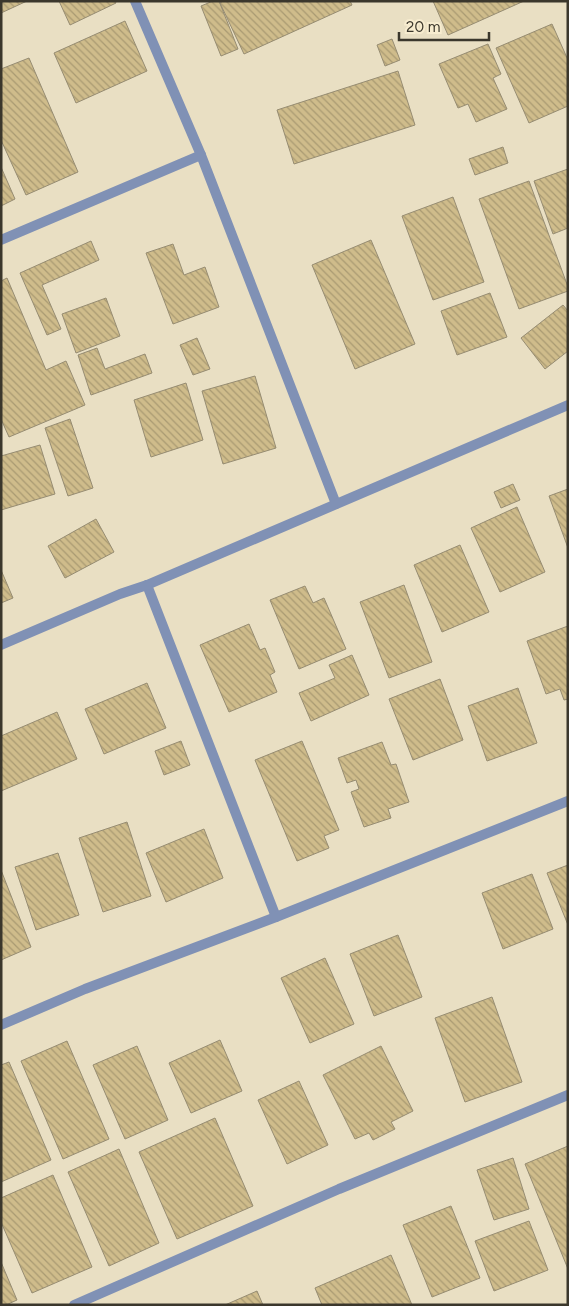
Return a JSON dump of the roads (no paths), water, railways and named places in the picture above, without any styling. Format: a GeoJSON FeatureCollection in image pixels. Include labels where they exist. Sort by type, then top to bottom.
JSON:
{"type":"FeatureCollection","features":[{"type":"Feature","properties":{"kind":"street"},"geometry":{"type":"LineString","coordinates":[[135,1],[201,155],[336,504]]}},
{"type":"Feature","properties":{"kind":"street"},"geometry":{"type":"LineString","coordinates":[[1,240],[201,155]]}},
{"type":"Feature","properties":{"kind":"street"},"geometry":{"type":"LineString","coordinates":[[1,645],[120,594],[147,585],[568,405]]}},
{"type":"Feature","properties":{"kind":"street"},"geometry":{"type":"LineString","coordinates":[[147,585],[276,917]]}},
{"type":"Feature","properties":{"kind":"street"},"geometry":{"type":"LineString","coordinates":[[1,1025],[85,989],[276,917],[568,802]]}},
{"type":"Feature","properties":{"kind":"street"},"geometry":{"type":"LineString","coordinates":[[74,1305],[339,1189],[568,1095]]}}]}
